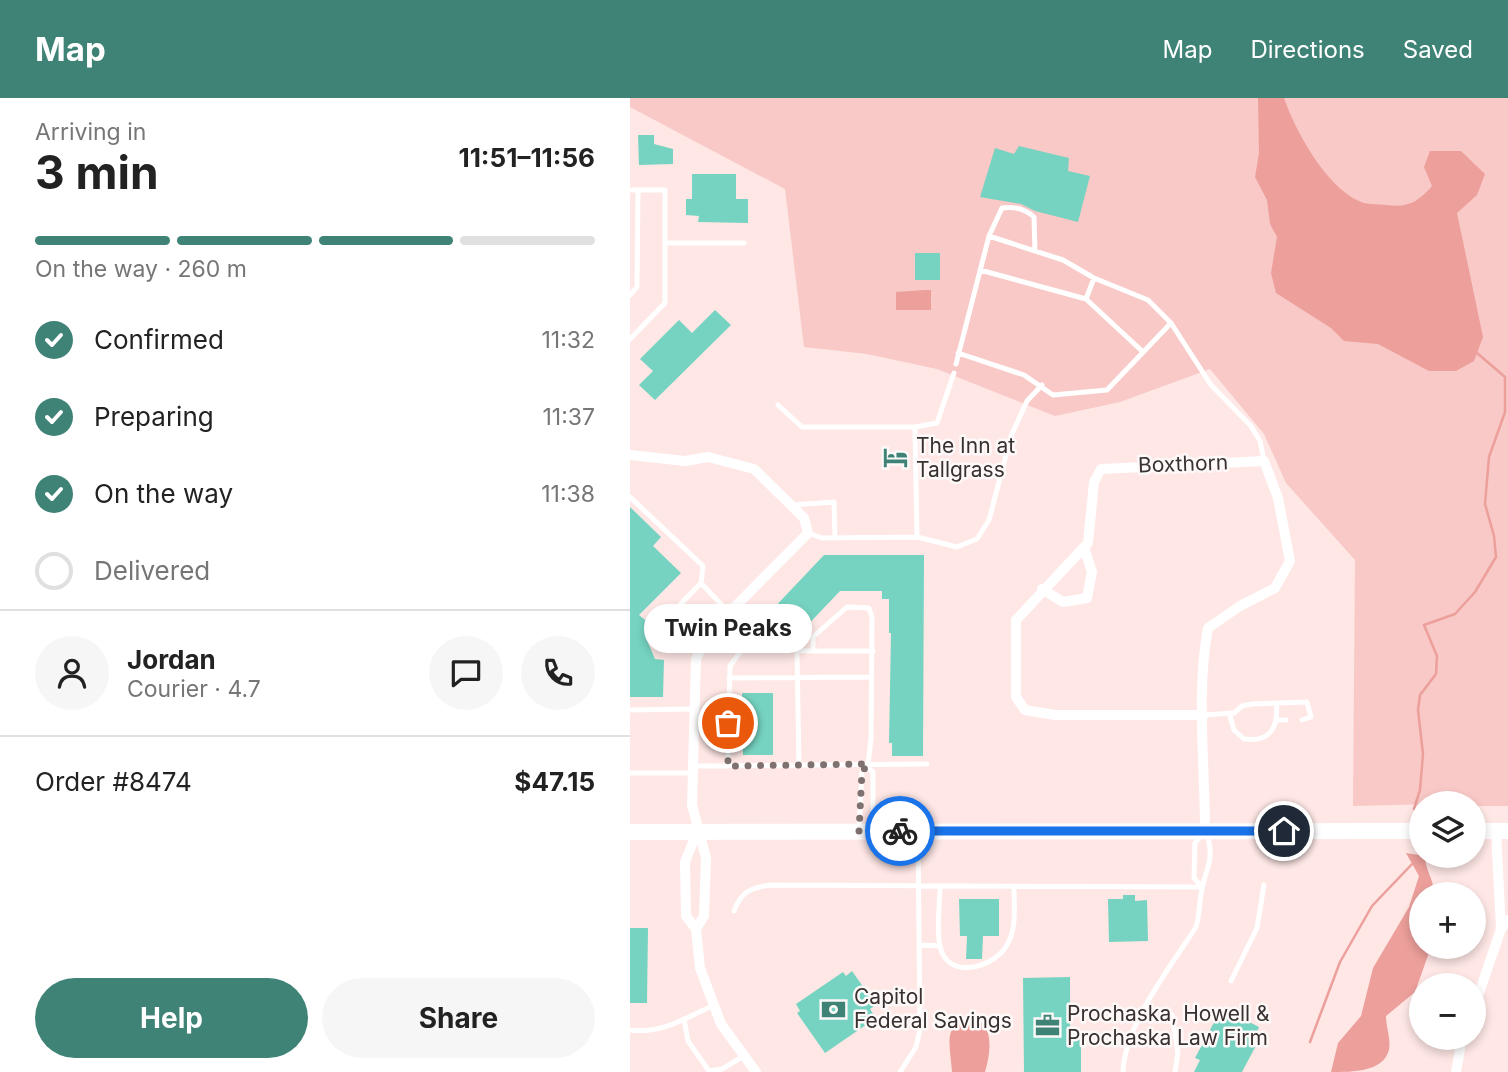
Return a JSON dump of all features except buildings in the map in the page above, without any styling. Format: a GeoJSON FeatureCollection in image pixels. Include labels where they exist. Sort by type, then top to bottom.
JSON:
{"type":"FeatureCollection","features":[{"type":"Feature","properties":{"kind":"main road"},"geometry":{"type":"LineString","coordinates":[[630,832],[1409,831]]}},
{"type":"Feature","properties":{"kind":"street"},"geometry":{"type":"LineString","coordinates":[[630,455],[685,461],[708,457],[732,461],[754,469],[804,518],[808,533],[701,645],[696,659],[692,805],[706,858],[704,916],[696,929]]}},
{"type":"Feature","properties":{"kind":"street","name":"Boxthorn"},"geometry":{"type":"LineString","coordinates":[[1084,547],[1092,524],[1094,482],[1101,468],[1264,461]]}},
{"type":"Feature","properties":{"kind":"street"},"geometry":{"type":"LineString","coordinates":[[1205,831],[1203,654],[1208,628],[1240,606],[1275,588],[1290,561],[1278,498],[1264,461]]}},
{"type":"Feature","properties":{"kind":"street"},"geometry":{"type":"LineString","coordinates":[[1042,589],[1063,603],[1087,598],[1092,572],[1084,547],[1042,589],[1016,620],[1016,697],[1028,710],[1055,715],[1204,715]]}},
{"type":"Feature","properties":{"kind":"street"},"geometry":{"type":"LineString","coordinates":[[1486,974],[1504,925],[1502,831]]}},
{"type":"Feature","properties":{"kind":"street"},"geometry":{"type":"LineString","coordinates":[[697,832],[685,862],[685,916],[696,929],[700,968],[721,1024],[756,1072]]}},
{"type":"Feature","properties":{"kind":"street"},"geometry":{"type":"LineString","coordinates":[[1456,1072],[1460,1050]]}},
{"type":"Feature","properties":{"kind":"lane"},"geometry":{"type":"LineString","coordinates":[[630,190],[665,190],[664,303],[630,339]]}},
{"type":"Feature","properties":{"kind":"lane"},"geometry":{"type":"LineString","coordinates":[[630,295],[638,287],[638,190]]}},
{"type":"Feature","properties":{"kind":"lane"},"geometry":{"type":"LineString","coordinates":[[956,364],[989,236],[1002,208],[1012,206],[1027,211],[1034,217],[1035,251]]}},
{"type":"Feature","properties":{"kind":"lane"},"geometry":{"type":"LineString","coordinates":[[630,222],[638,222]]}},
{"type":"Feature","properties":{"kind":"lane"},"geometry":{"type":"LineString","coordinates":[[989,236],[1063,260],[1094,278],[1148,300],[1171,323],[1211,385],[1251,426],[1260,441],[1264,461]]}},
{"type":"Feature","properties":{"kind":"lane"},"geometry":{"type":"LineString","coordinates":[[665,243],[744,243]]}},
{"type":"Feature","properties":{"kind":"lane"},"geometry":{"type":"LineString","coordinates":[[980,270],[1086,299],[1142,352]]}},
{"type":"Feature","properties":{"kind":"lane"},"geometry":{"type":"LineString","coordinates":[[1086,299],[1094,278]]}},
{"type":"Feature","properties":{"kind":"lane"},"geometry":{"type":"LineString","coordinates":[[958,353],[1024,375],[1042,385],[1053,396],[1107,390],[1119,381],[1142,352],[1171,323]]}},
{"type":"Feature","properties":{"kind":"lane"},"geometry":{"type":"LineString","coordinates":[[778,405],[802,427],[915,427],[937,423],[954,373]]}},
{"type":"Feature","properties":{"kind":"lane"},"geometry":{"type":"LineString","coordinates":[[808,533],[822,538],[917,537],[957,547],[977,539],[989,520],[1011,436],[1027,401],[1042,385]]}},
{"type":"Feature","properties":{"kind":"lane"},"geometry":{"type":"LineString","coordinates":[[915,427],[917,537]]}},
{"type":"Feature","properties":{"kind":"lane"},"geometry":{"type":"LineString","coordinates":[[630,497],[703,566],[701,583],[670,617],[701,645]]}},
{"type":"Feature","properties":{"kind":"lane"},"geometry":{"type":"LineString","coordinates":[[792,505],[834,502],[835,538]]}},
{"type":"Feature","properties":{"kind":"lane"},"geometry":{"type":"LineString","coordinates":[[701,583],[753,634],[797,652],[873,651]]}},
{"type":"Feature","properties":{"kind":"lane"},"geometry":{"type":"LineString","coordinates":[[813,651],[813,636],[847,607],[858,605],[869,608],[872,617],[873,651],[868,766],[873,772],[866,831]]}},
{"type":"Feature","properties":{"kind":"lane"},"geometry":{"type":"LineString","coordinates":[[728,766],[730,666],[753,634]]}},
{"type":"Feature","properties":{"kind":"lane"},"geometry":{"type":"LineString","coordinates":[[797,652],[799,765]]}},
{"type":"Feature","properties":{"kind":"lane"},"geometry":{"type":"LineString","coordinates":[[729,678],[872,677]]}},
{"type":"Feature","properties":{"kind":"lane"},"geometry":{"type":"LineString","coordinates":[[1204,715],[1229,713],[1241,706],[1307,702],[1311,717],[1302,720]]}},
{"type":"Feature","properties":{"kind":"lane"},"geometry":{"type":"LineString","coordinates":[[1229,713],[1234,730],[1244,738],[1266,737],[1274,730],[1277,703]]}},
{"type":"Feature","properties":{"kind":"lane"},"geometry":{"type":"LineString","coordinates":[[630,709],[693,709]]}},
{"type":"Feature","properties":{"kind":"lane"},"geometry":{"type":"LineString","coordinates":[[1276,720],[1286,720]]}},
{"type":"Feature","properties":{"kind":"lane"},"geometry":{"type":"LineString","coordinates":[[630,774],[728,766],[927,764]]}},
{"type":"Feature","properties":{"kind":"lane"},"geometry":{"type":"LineString","coordinates":[[866,831],[862,772],[868,766]]}},
{"type":"Feature","properties":{"kind":"lane"},"geometry":{"type":"LineString","coordinates":[[900,1072],[916,1048],[919,1029],[918,831]]}},
{"type":"Feature","properties":{"kind":"lane"},"geometry":{"type":"LineString","coordinates":[[1202,887],[1194,878],[1195,843],[1205,831]]}},
{"type":"Feature","properties":{"kind":"lane"},"geometry":{"type":"LineString","coordinates":[[1123,1072],[1127,1043],[1140,1016],[1196,927],[1201,912],[1202,887],[1208,877],[1210,860],[1205,831]]}},
{"type":"Feature","properties":{"kind":"lane"},"geometry":{"type":"LineString","coordinates":[[1231,981],[1257,928],[1264,885]]}},
{"type":"Feature","properties":{"kind":"lane"},"geometry":{"type":"LineString","coordinates":[[940,886],[940,946],[946,960],[956,966],[971,968],[985,965],[998,956],[1011,934],[1014,886]]}},
{"type":"Feature","properties":{"kind":"lane"},"geometry":{"type":"LineString","coordinates":[[734,911],[740,896],[752,888],[1202,887]]}},
{"type":"Feature","properties":{"kind":"lane"},"geometry":{"type":"LineString","coordinates":[[919,946],[940,946]]}},
{"type":"Feature","properties":{"kind":"lane"},"geometry":{"type":"LineString","coordinates":[[630,1030],[646,1032],[666,1028],[714,1004]]}},
{"type":"Feature","properties":{"kind":"lane"},"geometry":{"type":"LineString","coordinates":[[1172,1015],[1178,1053],[1175,1072]]}},
{"type":"Feature","properties":{"kind":"lane"},"geometry":{"type":"LineString","coordinates":[[684,1019],[688,1041],[709,1071],[722,1069],[744,1055]]}},
{"type":"Feature","properties":{"kind":"shaded area"},"geometry":{"type":"Polygon","coordinates":[[[630,98],[1508,98],[1508,806],[1486,806],[1486,791],[1409,791],[1409,805],[1353,806],[1355,560],[1286,483],[1264,434],[1210,369],[1120,402],[1055,416],[937,369],[867,354],[804,347],[785,189],[630,107],[630,98]]]}},
{"type":"Feature","properties":{"kind":"shaded area"},"geometry":{"type":"Polygon","coordinates":[[[1258,98],[1284,98],[1304,141],[1324,171],[1347,194],[1362,202],[1400,206],[1417,200],[1432,186],[1424,167],[1430,151],[1461,151],[1485,174],[1477,195],[1457,213],[1483,337],[1474,361],[1456,371],[1429,371],[1378,344],[1344,341],[1331,328],[1276,293],[1271,273],[1277,237],[1270,224],[1267,200],[1255,177],[1259,153],[1258,98]]]}},
{"type":"Feature","properties":{"kind":"shaded area"},"geometry":{"type":"Polygon","coordinates":[[[931,290],[931,310],[896,310],[896,292],[931,290]]]}},
{"type":"Feature","properties":{"kind":"shaded area"},"geometry":{"type":"Polygon","coordinates":[[[1414,868],[1427,868],[1432,882],[1417,882],[1419,876],[1414,868]]]}},
{"type":"Feature","properties":{"kind":"shaded area"},"geometry":{"type":"Polygon","coordinates":[[[1409,907],[1409,959],[1427,959],[1422,973],[1409,973],[1409,997],[1386,1016],[1389,1050],[1386,1057],[1374,1067],[1331,1072],[1338,1043],[1361,1016],[1373,968],[1409,907]]]}},
{"type":"Feature","properties":{"kind":"shaded area"},"geometry":{"type":"Polygon","coordinates":[[[970,1016],[984,1025],[987,1031],[989,1055],[985,1072],[952,1072],[951,1031],[961,1020],[970,1016]]]}},
{"type":"Feature","properties":{"kind":"waterway"},"geometry":{"type":"LineString","coordinates":[[1420,791],[1423,754],[1418,710],[1420,695],[1436,674],[1437,656],[1424,625],[1455,614],[1475,592],[1496,557],[1494,536],[1485,504],[1489,457],[1505,412],[1505,377],[1477,353]]}},
{"type":"Feature","properties":{"kind":"waterway"},"geometry":{"type":"LineString","coordinates":[[1310,1042],[1340,962],[1372,906],[1409,867]]}},
{"type":"Feature","properties":{"kind":"way so far"},"geometry":{"type":"LineString","coordinates":[[728,723],[728,766],[868,764],[868,768],[862,772],[859,831],[900,831]]}},
{"type":"Feature","properties":{"kind":"place","name":"The Inn at Tallgrass"},"geometry":{"type":"Point","coordinates":[896,458]}},
{"type":"Feature","properties":{"kind":"place","name":"Twin Peaks"},"geometry":{"type":"Point","coordinates":[728,723]}},
{"type":"Feature","properties":{"kind":"place","name":"Capitol Federal Savings"},"geometry":{"type":"Point","coordinates":[834,1009]}},
{"type":"Feature","properties":{"kind":"place","name":"Prochaska, Howell & Prochaska Law Firm"},"geometry":{"type":"Point","coordinates":[1047,1026]}},
{"type":"Feature","properties":{"kind":"route"},"geometry":{"type":"LineString","coordinates":[[900,831],[1284,831]]}}]}
